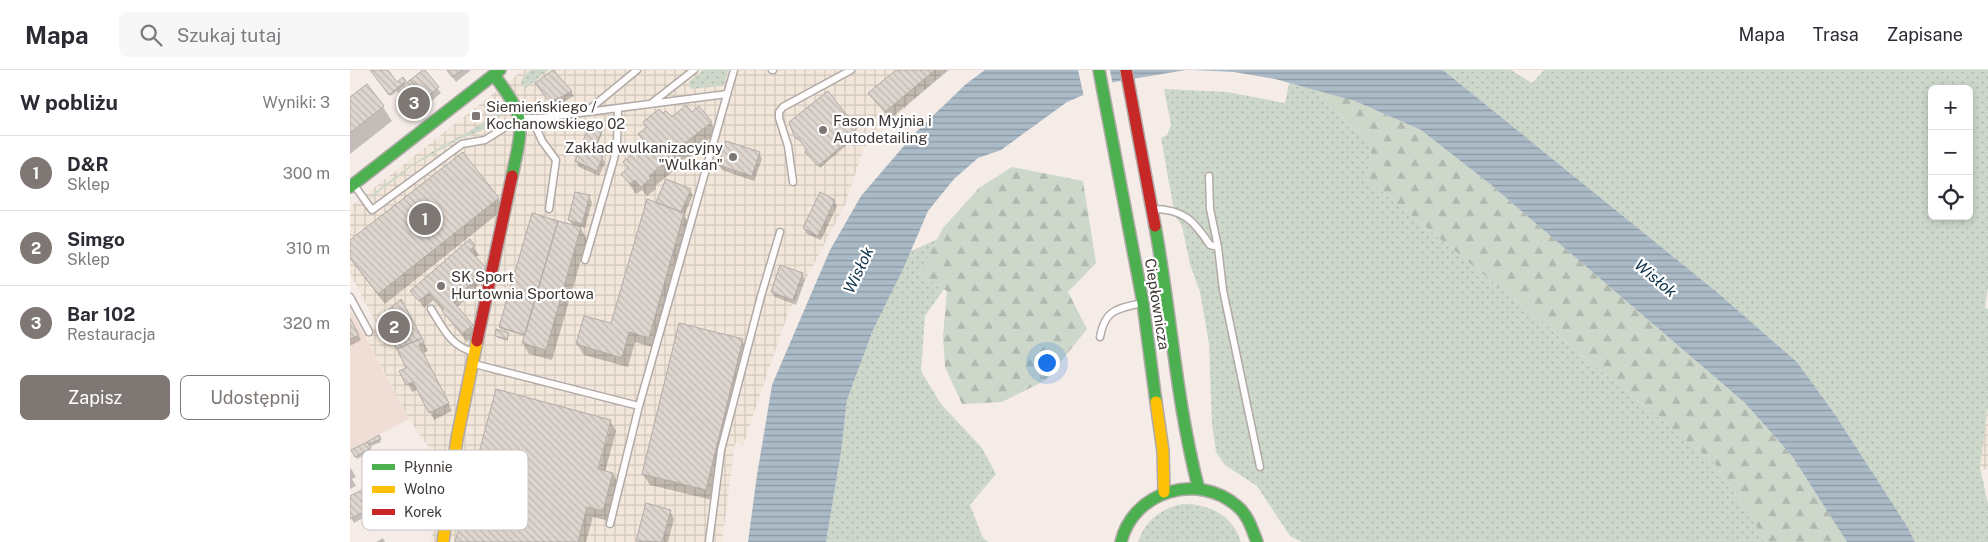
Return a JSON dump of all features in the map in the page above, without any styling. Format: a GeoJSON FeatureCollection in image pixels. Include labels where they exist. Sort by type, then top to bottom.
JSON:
{"type":"FeatureCollection","features":[{"type":"Feature","properties":{"kind":"main road","name":"Ciepłownicza"},"geometry":{"type":"LineString","coordinates":[[1099,70],[1143,303],[1163,451],[1164,492]]}},
{"type":"Feature","properties":{"kind":"main road","name":"Ciepłownicza"},"geometry":{"type":"LineString","coordinates":[[1126,70],[1165,279],[1188,448],[1198,486]]}},
{"type":"Feature","properties":{"kind":"main road"},"geometry":{"type":"LineString","coordinates":[[352,186],[497,72],[526,118],[474,358],[456,450]]}},
{"type":"Feature","properties":{"kind":"main road"},"geometry":{"type":"LineString","coordinates":[[1121,542],[1131,519],[1146,503],[1164,492],[1181,487],[1198,486],[1216,492],[1233,502],[1246,516],[1256,534],[1257,542]]}},
{"type":"Feature","properties":{"kind":"lane"},"geometry":{"type":"LineString","coordinates":[[586,112],[637,70]]}},
{"type":"Feature","properties":{"kind":"lane"},"geometry":{"type":"LineString","coordinates":[[652,103],[694,70]]}},
{"type":"Feature","properties":{"kind":"lane"},"geometry":{"type":"LineString","coordinates":[[610,524],[639,406],[734,70]]}},
{"type":"Feature","properties":{"kind":"lane"},"geometry":{"type":"LineString","coordinates":[[793,182],[788,146],[779,118],[779,112],[783,107],[851,70]]}},
{"type":"Feature","properties":{"kind":"lane"},"geometry":{"type":"LineString","coordinates":[[352,186],[372,210],[462,144],[485,140],[526,118],[727,94]]}},
{"type":"Feature","properties":{"kind":"lane"},"geometry":{"type":"LineString","coordinates":[[585,260],[614,159],[617,144],[618,108]]}},
{"type":"Feature","properties":{"kind":"lane"},"geometry":{"type":"LineString","coordinates":[[526,118],[556,160],[549,208]]}},
{"type":"Feature","properties":{"kind":"lane"},"geometry":{"type":"LineString","coordinates":[[1209,176],[1210,209],[1218,247],[1223,290],[1260,467]]}},
{"type":"Feature","properties":{"kind":"lane"},"geometry":{"type":"LineString","coordinates":[[1152,210],[1169,209],[1183,214],[1197,226],[1210,245],[1218,247]]}},
{"type":"Feature","properties":{"kind":"lane"},"geometry":{"type":"LineString","coordinates":[[709,542],[721,450],[761,296],[780,232]]}},
{"type":"Feature","properties":{"kind":"lane"},"geometry":{"type":"LineString","coordinates":[[350,297],[369,332]]}},
{"type":"Feature","properties":{"kind":"lane"},"geometry":{"type":"LineString","coordinates":[[1100,337],[1103,322],[1112,312],[1143,303]]}},
{"type":"Feature","properties":{"kind":"lane"},"geometry":{"type":"LineString","coordinates":[[431,309],[454,344],[474,358],[639,406]]}},
{"type":"Feature","properties":{"kind":"shaded area"},"geometry":{"type":"Polygon","coordinates":[[[523,70],[946,70],[864,147],[845,205],[788,313],[743,445],[735,443],[722,542],[431,542],[432,530],[528,530],[528,450],[431,450],[409,419],[364,334],[375,329],[377,325],[350,273],[350,207],[523,70]]]}},
{"type":"Feature","properties":{"kind":"shaded area"},"geometry":{"type":"Polygon","coordinates":[[[350,308],[409,419],[350,450],[350,308]]]}},
{"type":"Feature","properties":{"kind":"shaded area"},"geometry":{"type":"Polygon","coordinates":[[[1988,406],[1988,470],[1980,468],[1988,406]]]}},
{"type":"Feature","properties":{"kind":"green space"},"geometry":{"type":"Polygon","coordinates":[[[531,70],[548,70],[525,89],[521,83],[523,77],[531,70]]]}},
{"type":"Feature","properties":{"kind":"green space"},"geometry":{"type":"Polygon","coordinates":[[[703,70],[728,70],[724,84],[691,89],[690,81],[703,70]]]}},
{"type":"Feature","properties":{"kind":"green space"},"geometry":{"type":"Polygon","coordinates":[[[1443,70],[1511,70],[1532,83],[1544,70],[1988,70],[1988,287],[1985,308],[1988,309],[1988,406],[1980,468],[1988,503],[1988,542],[1915,542],[1907,526],[1834,413],[1797,362],[1718,293],[1443,70]]]}},
{"type":"Feature","properties":{"kind":"green space"},"geometry":{"type":"Polygon","coordinates":[[[1289,83],[1317,90],[1325,103],[1372,143],[1367,179],[1715,464],[1767,542],[1302,542],[1290,536],[1257,486],[1225,465],[1216,452],[1212,424],[1209,344],[1200,292],[1190,264],[1182,226],[1175,216],[1161,138],[1167,135],[1171,125],[1164,89],[1227,92],[1285,103],[1289,83]]]}},
{"type":"Feature","properties":{"kind":"green space"},"geometry":{"type":"Polygon","coordinates":[[[1317,90],[1355,101],[1421,130],[1490,184],[1745,403],[1792,456],[1847,542],[1767,542],[1715,464],[1367,179],[1372,143],[1325,103],[1317,90]]]}},
{"type":"Feature","properties":{"kind":"green space"},"geometry":{"type":"Polygon","coordinates":[[[500,110],[503,114],[481,131],[459,139],[412,166],[371,198],[370,196],[411,166],[500,110]]]}},
{"type":"Feature","properties":{"kind":"green space"},"geometry":{"type":"Polygon","coordinates":[[[1012,167],[1083,181],[1096,263],[1068,292],[1087,329],[1046,380],[1002,402],[962,404],[945,367],[943,336],[947,291],[919,274],[943,228],[979,188],[1012,167]]]}},
{"type":"Feature","properties":{"kind":"green space"},"geometry":{"type":"Polygon","coordinates":[[[938,239],[919,274],[944,289],[925,316],[921,371],[941,404],[982,448],[996,474],[970,505],[983,538],[989,542],[826,542],[841,452],[847,400],[873,330],[911,251],[938,239]]]}},
{"type":"Feature","properties":{"kind":"green space"},"geometry":{"type":"Polygon","coordinates":[[[1182,504],[1210,508],[1218,512],[1232,525],[1241,542],[1138,542],[1145,528],[1154,517],[1167,509],[1182,504]]]}},
{"type":"Feature","properties":{"kind":"water","name":"Wisłok"},"geometry":{"type":"Polygon","coordinates":[[[985,70],[1186,70],[1114,82],[1067,102],[1001,150],[978,158],[954,179],[928,211],[904,267],[873,330],[847,400],[841,452],[826,542],[748,542],[772,385],[830,250],[861,196],[915,133],[966,84],[985,70]]]}},
{"type":"Feature","properties":{"kind":"water","name":"Wisłok"},"geometry":{"type":"Polygon","coordinates":[[[1193,70],[1443,70],[1718,293],[1797,362],[1834,413],[1907,526],[1915,542],[1847,542],[1792,456],[1745,403],[1490,184],[1421,130],[1355,101],[1275,79],[1234,72],[1193,70]]]}},
{"type":"Feature","properties":{"kind":"pier"},"geometry":{"type":"Polygon","coordinates":[[[1078,70],[1110,70],[1113,86],[1084,97],[1078,70]]]}},
{"type":"Feature","properties":{"kind":"building"},"geometry":{"type":"Polygon","coordinates":[[[370,70],[388,70],[397,82],[403,77],[406,81],[389,95],[370,70]]]}},
{"type":"Feature","properties":{"kind":"building"},"geometry":{"type":"Polygon","coordinates":[[[423,70],[439,87],[426,98],[410,80],[423,70]]]}},
{"type":"Feature","properties":{"kind":"building"},"geometry":{"type":"Polygon","coordinates":[[[447,70],[462,70],[452,77],[447,70]]]}},
{"type":"Feature","properties":{"kind":"building"},"geometry":{"type":"Polygon","coordinates":[[[553,70],[572,91],[557,99],[548,100],[535,83],[553,70]]]}},
{"type":"Feature","properties":{"kind":"building"},"geometry":{"type":"Polygon","coordinates":[[[896,70],[935,70],[885,112],[868,93],[896,70]]]}},
{"type":"Feature","properties":{"kind":"building"},"geometry":{"type":"Polygon","coordinates":[[[410,80],[426,98],[413,111],[397,90],[410,80]]]}},
{"type":"Feature","properties":{"kind":"building"},"geometry":{"type":"Polygon","coordinates":[[[367,84],[384,106],[350,133],[350,97],[367,84]]]}},
{"type":"Feature","properties":{"kind":"building","name":"Fason Myjnia i Autodetailing"},"geometry":{"type":"Polygon","coordinates":[[[828,91],[857,128],[853,131],[856,134],[818,166],[805,152],[807,150],[797,137],[795,138],[789,122],[828,91]]]}},
{"type":"Feature","properties":{"kind":"building"},"geometry":{"type":"Polygon","coordinates":[[[686,105],[692,112],[699,106],[712,122],[671,154],[675,158],[671,161],[669,159],[649,176],[651,178],[641,187],[635,180],[630,184],[621,174],[628,168],[623,162],[646,143],[638,134],[647,127],[643,122],[659,109],[663,113],[666,111],[672,117],[686,105]]]}},
{"type":"Feature","properties":{"kind":"building"},"geometry":{"type":"Polygon","coordinates":[[[590,125],[602,131],[595,146],[583,141],[590,125]]]}},
{"type":"Feature","properties":{"kind":"building"},"geometry":{"type":"Polygon","coordinates":[[[726,141],[760,152],[752,176],[718,165],[726,141]]]}},
{"type":"Feature","properties":{"kind":"building"},"geometry":{"type":"Polygon","coordinates":[[[581,147],[603,156],[597,171],[575,161],[581,147]]]}},
{"type":"Feature","properties":{"kind":"building"},"geometry":{"type":"Polygon","coordinates":[[[463,152],[499,198],[378,294],[350,258],[350,240],[463,152]]]}},
{"type":"Feature","properties":{"kind":"building"},"geometry":{"type":"Polygon","coordinates":[[[666,179],[691,189],[681,212],[656,202],[666,179]]]}},
{"type":"Feature","properties":{"kind":"building"},"geometry":{"type":"Polygon","coordinates":[[[575,192],[590,195],[582,224],[568,220],[575,192]]]}},
{"type":"Feature","properties":{"kind":"building"},"geometry":{"type":"Polygon","coordinates":[[[820,192],[835,200],[818,236],[803,228],[820,192]]]}},
{"type":"Feature","properties":{"kind":"building"},"geometry":{"type":"Polygon","coordinates":[[[647,199],[684,213],[649,338],[629,332],[622,358],[576,344],[584,316],[611,323],[647,199]]]}},
{"type":"Feature","properties":{"kind":"building"},"geometry":{"type":"Polygon","coordinates":[[[532,213],[558,221],[525,335],[499,327],[532,213]]]}},
{"type":"Feature","properties":{"kind":"building"},"geometry":{"type":"Polygon","coordinates":[[[558,221],[581,227],[546,350],[522,343],[558,221]]]}},
{"type":"Feature","properties":{"kind":"building","name":"SK Sport Hurtownia Sportowa"},"geometry":{"type":"Polygon","coordinates":[[[470,239],[475,246],[470,250],[486,268],[472,279],[473,282],[452,300],[473,325],[462,334],[442,311],[444,309],[429,293],[419,301],[410,291],[470,239]]]}},
{"type":"Feature","properties":{"kind":"building"},"geometry":{"type":"Polygon","coordinates":[[[780,265],[803,273],[793,300],[771,292],[780,265]]]}},
{"type":"Feature","properties":{"kind":"building"},"geometry":{"type":"Polygon","coordinates":[[[401,299],[422,338],[397,349],[388,332],[386,333],[383,330],[387,325],[382,315],[401,299]]]}},
{"type":"Feature","properties":{"kind":"building"},"geometry":{"type":"Polygon","coordinates":[[[350,318],[359,335],[350,339],[350,318]]]}},
{"type":"Feature","properties":{"kind":"building"},"geometry":{"type":"Polygon","coordinates":[[[679,323],[743,339],[706,490],[642,474],[679,323]]]}},
{"type":"Feature","properties":{"kind":"building"},"geometry":{"type":"Polygon","coordinates":[[[496,329],[509,333],[507,339],[495,336],[496,329]]]}},
{"type":"Feature","properties":{"kind":"building"},"geometry":{"type":"Polygon","coordinates":[[[422,338],[424,342],[419,345],[449,403],[429,413],[413,382],[406,385],[399,371],[406,368],[397,349],[422,338]]]}},
{"type":"Feature","properties":{"kind":"building"},"geometry":{"type":"Polygon","coordinates":[[[496,389],[611,420],[598,469],[613,473],[603,511],[587,507],[578,542],[455,542],[458,530],[528,530],[528,450],[480,450],[496,389]]]}},
{"type":"Feature","properties":{"kind":"building"},"geometry":{"type":"Polygon","coordinates":[[[379,435],[381,439],[369,444],[367,442],[379,435]]]}},
{"type":"Feature","properties":{"kind":"building"},"geometry":{"type":"Polygon","coordinates":[[[367,442],[371,448],[362,450],[362,453],[355,457],[351,450],[367,442]]]}},
{"type":"Feature","properties":{"kind":"building"},"geometry":{"type":"Polygon","coordinates":[[[362,490],[362,513],[350,519],[350,496],[362,490]]]}},
{"type":"Feature","properties":{"kind":"building"},"geometry":{"type":"Polygon","coordinates":[[[646,503],[671,510],[662,542],[636,541],[646,503]]]}},
{"type":"Feature","properties":{"kind":"traffic: fast"},"geometry":{"type":"LineString","coordinates":[[350,187],[500,70]]}},
{"type":"Feature","properties":{"kind":"traffic: fast"},"geometry":{"type":"LineString","coordinates":[[1099,70],[1143,303],[1156,402]]}},
{"type":"Feature","properties":{"kind":"traffic: fast"},"geometry":{"type":"LineString","coordinates":[[494,75],[512,102],[520,123],[512,176]]}},
{"type":"Feature","properties":{"kind":"traffic: fast"},"geometry":{"type":"LineString","coordinates":[[1155,226],[1184,422],[1198,486]]}},
{"type":"Feature","properties":{"kind":"traffic: fast"},"geometry":{"type":"LineString","coordinates":[[1121,542],[1128,524],[1139,510],[1153,499],[1169,492],[1186,489],[1204,490],[1221,496],[1237,506],[1247,518],[1257,542]]}},
{"type":"Feature","properties":{"kind":"traffic: slow"},"geometry":{"type":"LineString","coordinates":[[455,450],[477,341]]}},
{"type":"Feature","properties":{"kind":"traffic: slow"},"geometry":{"type":"LineString","coordinates":[[1156,402],[1163,451],[1164,492]]}},
{"type":"Feature","properties":{"kind":"traffic: slow"},"geometry":{"type":"LineString","coordinates":[[443,542],[445,530]]}},
{"type":"Feature","properties":{"kind":"traffic: jam"},"geometry":{"type":"LineString","coordinates":[[1126,70],[1155,226]]}},
{"type":"Feature","properties":{"kind":"traffic: jam"},"geometry":{"type":"LineString","coordinates":[[477,341],[512,176]]}},
{"type":"Feature","properties":{"kind":"place","name":"Bar 102"},"geometry":{"type":"Point","coordinates":[414,103]}},
{"type":"Feature","properties":{"kind":"place","name":"Siemieńskiego / Kochanowskiego 02"},"geometry":{"type":"Point","coordinates":[476,116]}},
{"type":"Feature","properties":{"kind":"place","name":"Fason Myjnia i Autodetailing"},"geometry":{"type":"Point","coordinates":[823,130]}},
{"type":"Feature","properties":{"kind":"place","name":"Zakład wulkanizacyjny \"Wulkan\""},"geometry":{"type":"Point","coordinates":[733,157]}},
{"type":"Feature","properties":{"kind":"place","name":"D&R"},"geometry":{"type":"Point","coordinates":[425,219]}},
{"type":"Feature","properties":{"kind":"place","name":"SK Sport Hurtownia Sportowa"},"geometry":{"type":"Point","coordinates":[441,286]}},
{"type":"Feature","properties":{"kind":"place","name":"Simgo"},"geometry":{"type":"Point","coordinates":[394,327]}}]}
